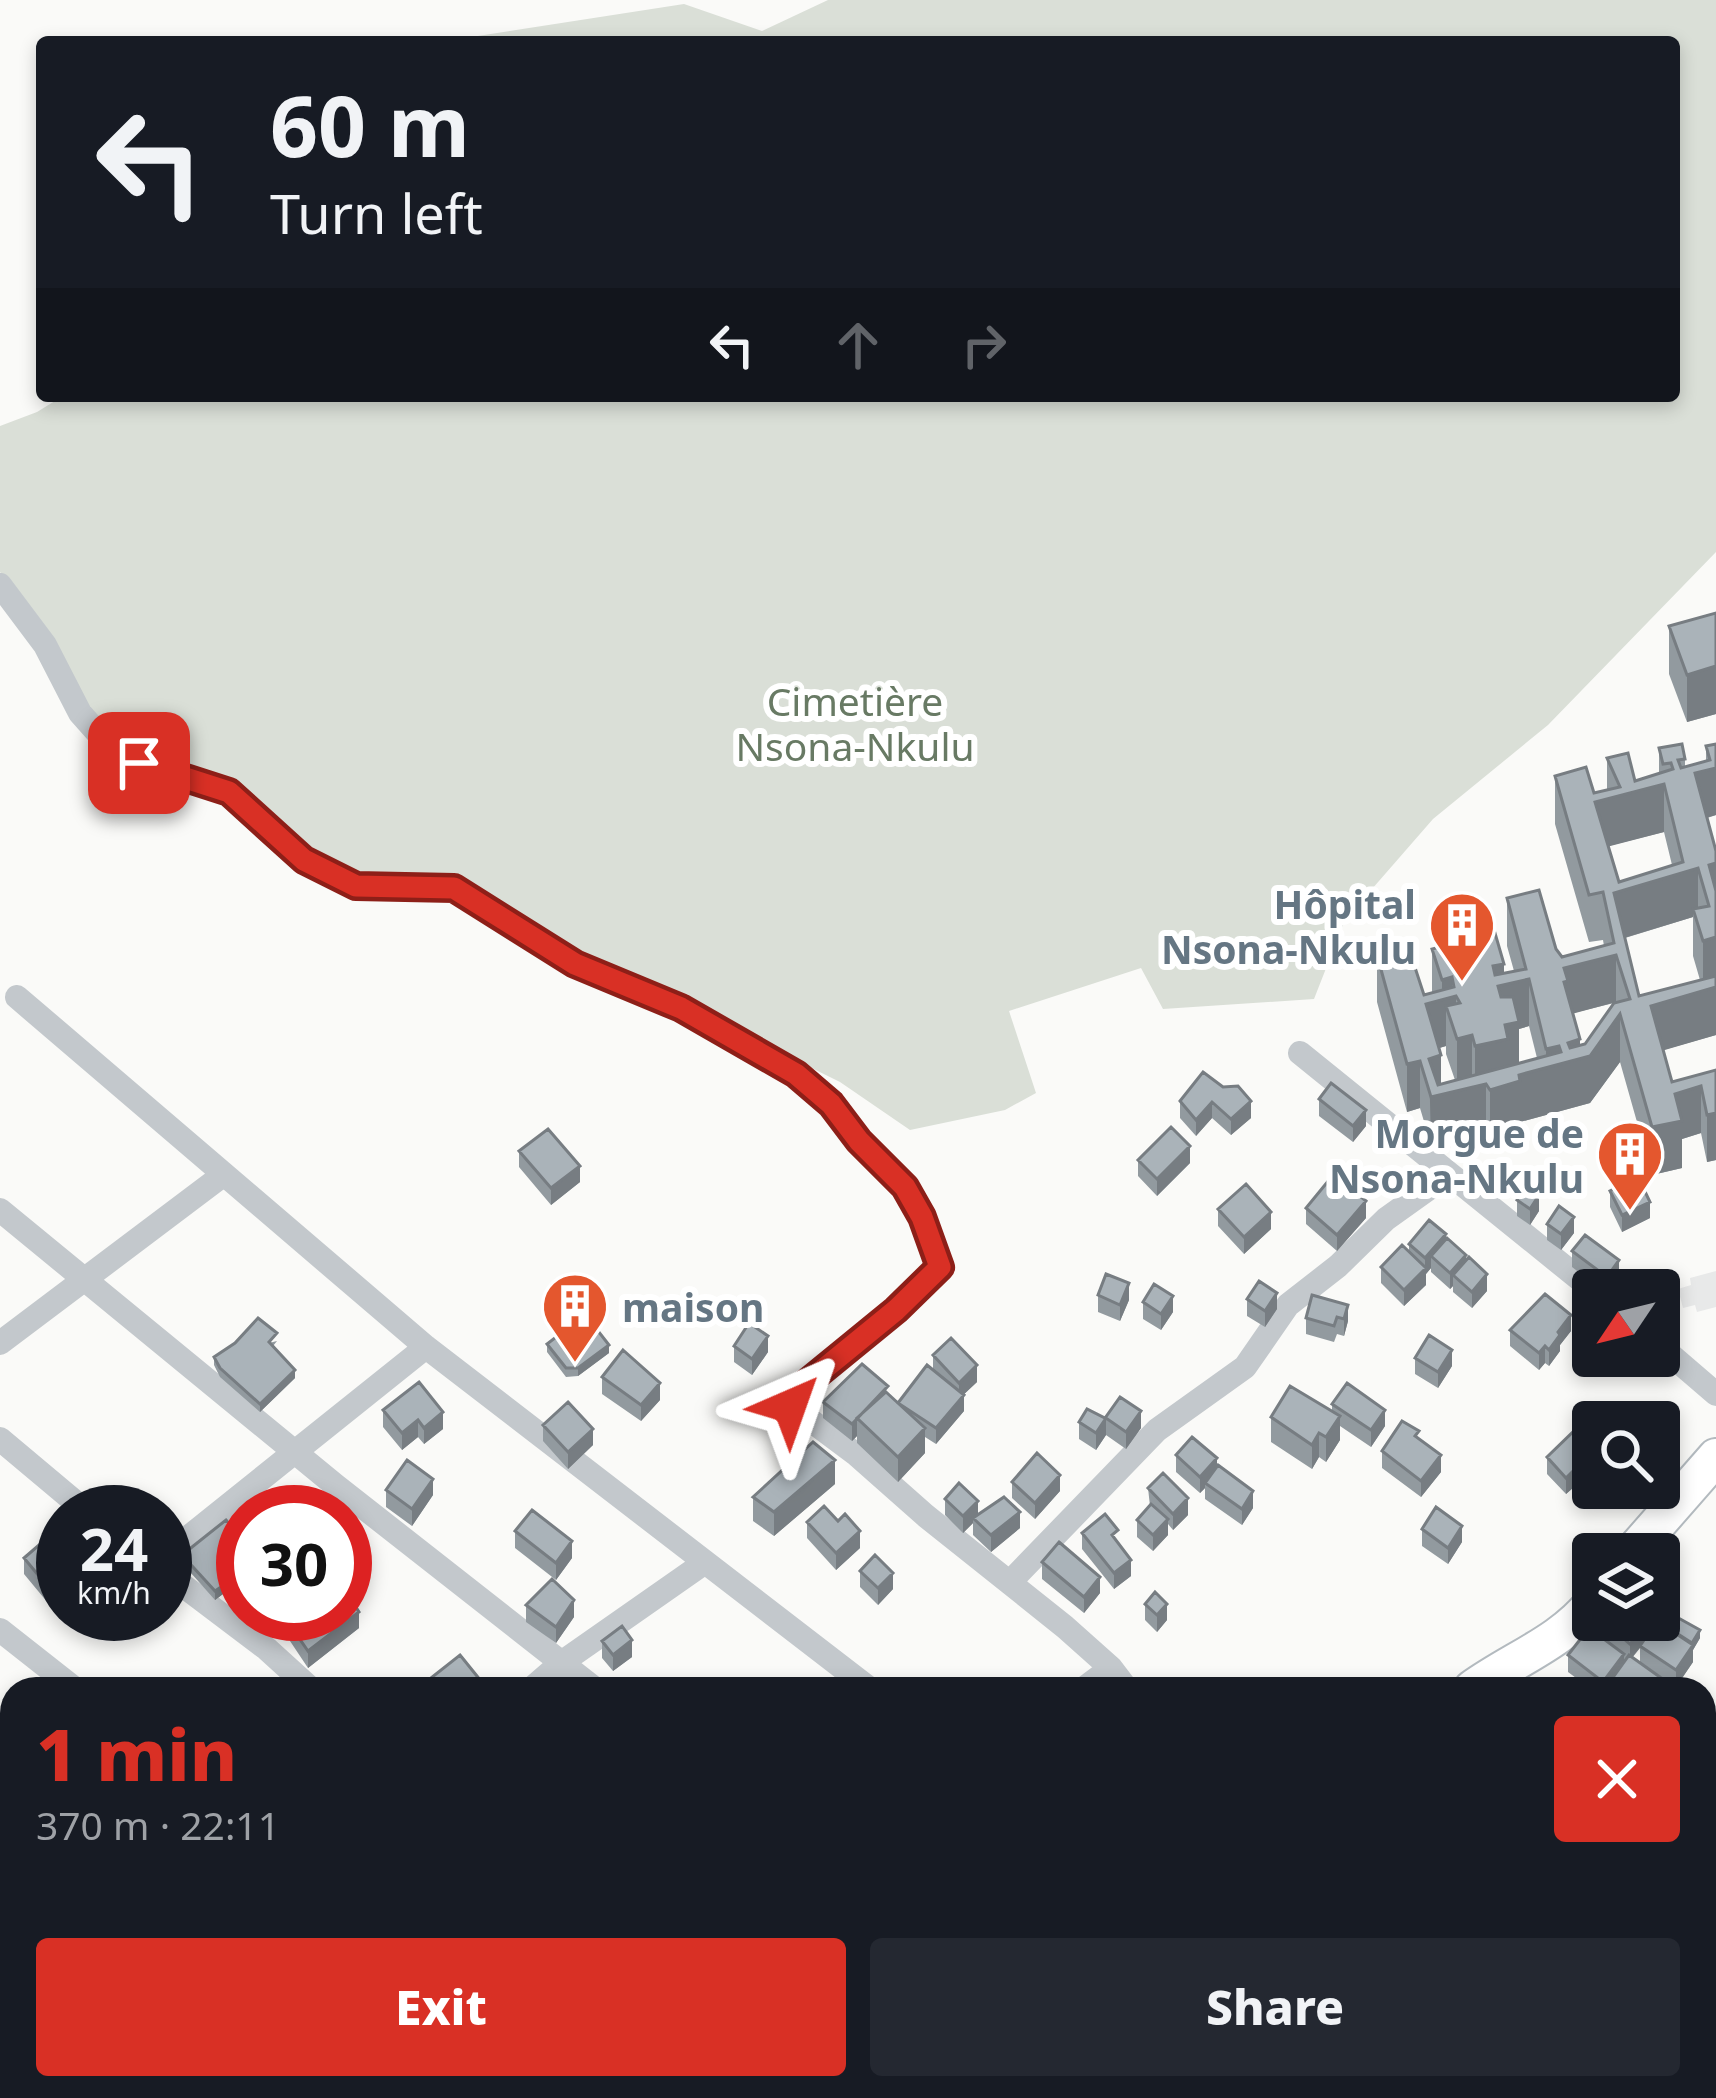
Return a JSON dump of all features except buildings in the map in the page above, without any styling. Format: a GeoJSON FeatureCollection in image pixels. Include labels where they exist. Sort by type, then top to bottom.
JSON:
{"type":"FeatureCollection","features":[{"type":"Feature","properties":{"kind":"street"},"geometry":{"type":"LineString","coordinates":[[0,585],[45,645],[80,713],[125,758],[229,792],[304,860],[356,886],[454,888],[575,964],[681,1008],[750,1047],[796,1074],[831,1104],[859,1141],[905,1187],[940,1267],[896,1310],[792,1395],[790,1406],[857,1455],[1117,1677]]}},
{"type":"Feature","properties":{"kind":"street"},"geometry":{"type":"LineString","coordinates":[[17,997],[426,1347],[854,1677]]}},
{"type":"Feature","properties":{"kind":"street"},"geometry":{"type":"LineString","coordinates":[[1300,1053],[1572,1273]]}},
{"type":"Feature","properties":{"kind":"street"},"geometry":{"type":"LineString","coordinates":[[1010,1582],[1157,1430],[1245,1367],[1288,1305],[1386,1220],[1449,1174]]}},
{"type":"Feature","properties":{"kind":"street"},"geometry":{"type":"LineString","coordinates":[[0,1342],[223,1175]]}},
{"type":"Feature","properties":{"kind":"street"},"geometry":{"type":"LineString","coordinates":[[0,1210],[579,1677]]}},
{"type":"Feature","properties":{"kind":"street"},"geometry":{"type":"LineString","coordinates":[[192,1534],[426,1347]]}},
{"type":"Feature","properties":{"kind":"street"},"geometry":{"type":"LineString","coordinates":[[1680,1363],[1716,1394]]}},
{"type":"Feature","properties":{"kind":"street"},"geometry":{"type":"LineString","coordinates":[[0,1439],[55,1485]]}},
{"type":"Feature","properties":{"kind":"street"},"geometry":{"type":"LineString","coordinates":[[1649,1533],[1716,1457]]}},
{"type":"Feature","properties":{"kind":"street"},"geometry":{"type":"LineString","coordinates":[[545,1677],[704,1563]]}},
{"type":"Feature","properties":{"kind":"street"},"geometry":{"type":"LineString","coordinates":[[192,1592],[298,1677]]}},
{"type":"Feature","properties":{"kind":"street"},"geometry":{"type":"LineString","coordinates":[[1492,1677],[1572,1626]]}},
{"type":"Feature","properties":{"kind":"street"},"geometry":{"type":"LineString","coordinates":[[0,1630],[60,1677]]}},
{"type":"Feature","properties":{"kind":"street"},"geometry":{"type":"LineString","coordinates":[[1099,1677],[1111,1668]]}},
{"type":"Feature","properties":{"kind":"shaded area"},"geometry":{"type":"Polygon","coordinates":[[[1716,1271],[1716,1307],[1697,1312],[1695,1305],[1683,1308],[1680,1288],[1691,1285],[1690,1278],[1716,1271]]]}},
{"type":"Feature","properties":{"kind":"green space","name":"Cimetière Nsona-Nkulu"},"geometry":{"type":"Polygon","coordinates":[[[828,0],[1716,0],[1716,552],[1548,725],[1433,819],[1345,920],[1314,999],[1163,1009],[1141,968],[1009,1011],[1036,1093],[1005,1110],[910,1130],[840,1082],[558,943],[455,880],[336,874],[268,813],[117,746],[96,722],[0,572],[0,426],[53,402],[1680,402],[1680,36],[478,36],[684,4],[762,31],[828,0]]]}},
{"type":"Feature","properties":{"kind":"place","name":"Hôpital Nsona-Nkulu"},"geometry":{"type":"Point","coordinates":[1462,984]}},
{"type":"Feature","properties":{"kind":"place","name":"Morgue de Nsona-Nkulu"},"geometry":{"type":"Point","coordinates":[1630,1213]}},
{"type":"Feature","properties":{"kind":"place","name":"maison"},"geometry":{"type":"Point","coordinates":[575,1365]}},
{"type":"Feature","properties":{"kind":"route"},"geometry":{"type":"LineString","coordinates":[[139,763],[229,792],[304,860],[356,886],[454,888],[575,964],[681,1008],[764,1055],[831,1104],[859,1141],[905,1187],[940,1267],[896,1310],[792,1395],[790,1406]]}}]}
